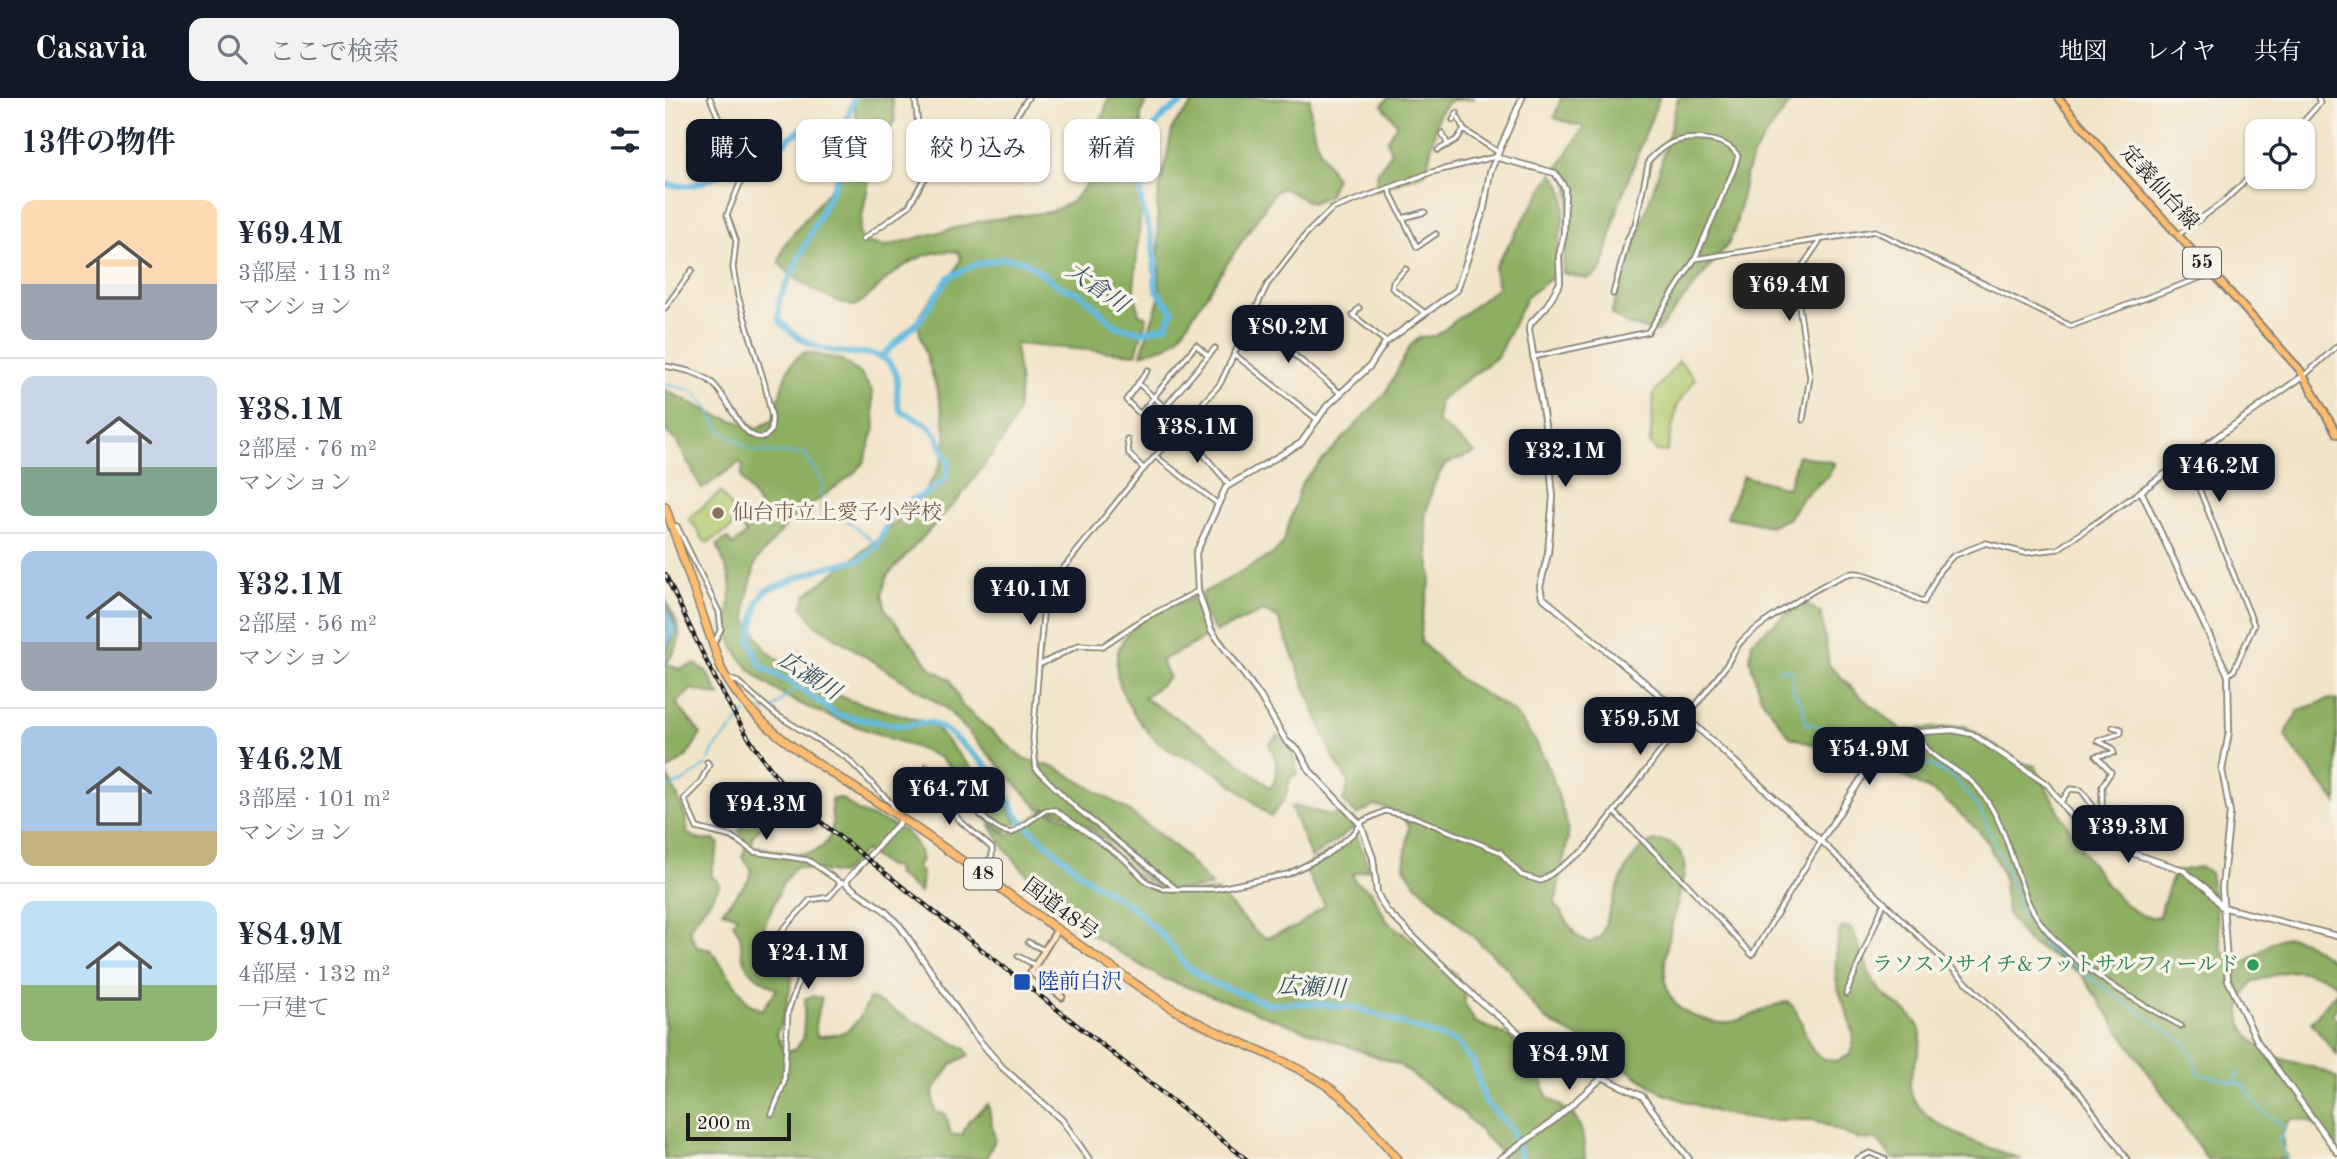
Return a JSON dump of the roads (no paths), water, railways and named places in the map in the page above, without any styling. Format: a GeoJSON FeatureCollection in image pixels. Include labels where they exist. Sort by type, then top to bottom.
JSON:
{"type":"FeatureCollection","features":[{"type":"Feature","properties":{"kind":"highway","name":"国道48号"},"geometry":{"type":"LineString","coordinates":[[665,506],[725,677],[745,706],[762,723],[981,873],[1056,930],[1186,1017],[1323,1083],[1347,1103],[1398,1159]]}},
{"type":"Feature","properties":{"kind":"main road","name":"定義仙台線"},"geometry":{"type":"LineString","coordinates":[[2058,98],[2304,376],[2337,434]]}},
{"type":"Feature","properties":{"kind":"main road"},"geometry":{"type":"LineString","coordinates":[[1056,930],[1031,972],[1062,997]]}},
{"type":"Feature","properties":{"kind":"street"},"geometry":{"type":"LineString","coordinates":[[665,366],[695,373],[712,382],[726,398],[745,431],[753,437],[765,437],[771,431],[772,418],[765,385],[738,296],[733,268],[736,241],[727,211],[742,184],[740,168],[710,98]]}},
{"type":"Feature","properties":{"kind":"street"},"geometry":{"type":"LineString","coordinates":[[915,98],[917,119]]}},
{"type":"Feature","properties":{"kind":"street"},"geometry":{"type":"LineString","coordinates":[[1014,119],[1028,98]]}},
{"type":"Feature","properties":{"kind":"street"},"geometry":{"type":"LineString","coordinates":[[1522,98],[1496,155],[1460,285],[1452,295],[1386,342],[1370,366],[1340,393],[1309,434],[1286,454],[1229,484],[1217,503],[1198,546],[1198,591],[1211,630],[1261,696],[1282,734],[1299,751],[1310,771],[1361,825],[1373,858],[1377,893],[1385,910],[1462,985],[1556,1063],[1603,1077],[1647,1100],[1689,1159]]}},
{"type":"Feature","properties":{"kind":"street"},"geometry":{"type":"LineString","coordinates":[[2306,119],[2320,103],[2318,98]]}},
{"type":"Feature","properties":{"kind":"street"},"geometry":{"type":"LineString","coordinates":[[1453,120],[1458,115],[1464,130],[1487,143]]}},
{"type":"Feature","properties":{"kind":"street"},"geometry":{"type":"LineString","coordinates":[[1438,150],[1448,145],[1464,130]]}},
{"type":"Feature","properties":{"kind":"street"},"geometry":{"type":"LineString","coordinates":[[1442,133],[1448,145]]}},
{"type":"Feature","properties":{"kind":"street"},"geometry":{"type":"LineString","coordinates":[[1485,135],[1487,143],[1496,155]]}},
{"type":"Feature","properties":{"kind":"street"},"geometry":{"type":"LineString","coordinates":[[1533,357],[1645,334],[1666,308],[1695,259],[1738,156],[1726,146],[1691,139],[1674,141],[1649,160],[1635,225],[1627,238],[1613,294]]}},
{"type":"Feature","properties":{"kind":"street"},"geometry":{"type":"LineString","coordinates":[[1175,888],[1038,773],[1033,738],[1045,591],[1144,469],[1220,384],[1267,285],[1324,215],[1346,202],[1431,172],[1496,155],[1555,173],[1565,188],[1559,286],[1529,327],[1549,452],[1553,497],[1542,597],[1686,717],[1821,841],[2080,1092],[2127,1159]]}},
{"type":"Feature","properties":{"kind":"street"},"geometry":{"type":"LineString","coordinates":[[2178,235],[2222,203],[2245,181]]}},
{"type":"Feature","properties":{"kind":"street"},"geometry":{"type":"LineString","coordinates":[[863,239],[909,206],[922,182]]}},
{"type":"Feature","properties":{"kind":"street"},"geometry":{"type":"LineString","coordinates":[[1388,188],[1417,247],[1436,234]]}},
{"type":"Feature","properties":{"kind":"street"},"geometry":{"type":"LineString","coordinates":[[1403,218],[1425,212]]}},
{"type":"Feature","properties":{"kind":"street"},"geometry":{"type":"LineString","coordinates":[[1695,259],[1875,231],[2071,326],[2204,276],[2208,270]]}},
{"type":"Feature","properties":{"kind":"street"},"geometry":{"type":"LineString","coordinates":[[1803,420],[1810,377],[1796,287],[1800,270],[1821,239]]}},
{"type":"Feature","properties":{"kind":"street"},"geometry":{"type":"LineString","coordinates":[[1406,269],[1393,282],[1392,288],[1425,313]]}},
{"type":"Feature","properties":{"kind":"street"},"geometry":{"type":"LineString","coordinates":[[665,308],[692,270]]}},
{"type":"Feature","properties":{"kind":"street"},"geometry":{"type":"LineString","coordinates":[[1359,308],[1353,315],[1386,342]]}},
{"type":"Feature","properties":{"kind":"street"},"geometry":{"type":"LineString","coordinates":[[1251,318],[1340,393]]}},
{"type":"Feature","properties":{"kind":"street"},"geometry":{"type":"LineString","coordinates":[[1148,370],[1126,400],[1140,414],[1196,345],[1208,356]]}},
{"type":"Feature","properties":{"kind":"street"},"geometry":{"type":"LineString","coordinates":[[942,787],[952,788],[984,820],[1001,831],[1012,833],[1046,810],[1059,813],[1120,856],[1147,882],[1161,888],[1215,889],[1288,874],[1327,855],[1361,825],[1384,811],[1414,817],[1500,852],[1521,875],[1541,881],[1583,853],[1740,642],[1839,575],[1865,576],[1924,602],[1940,570],[1953,556],[1986,542],[2025,553],[2058,549],[2304,376],[2337,346]]}},
{"type":"Feature","properties":{"kind":"street"},"geometry":{"type":"LineString","coordinates":[[1166,406],[1215,348]]}},
{"type":"Feature","properties":{"kind":"street"},"geometry":{"type":"LineString","coordinates":[[1234,354],[1318,421]]}},
{"type":"Feature","properties":{"kind":"street"},"geometry":{"type":"LineString","coordinates":[[1138,383],[1184,425]]}},
{"type":"Feature","properties":{"kind":"street"},"geometry":{"type":"LineString","coordinates":[[1157,417],[1162,426],[1203,454],[1229,484]]}},
{"type":"Feature","properties":{"kind":"street"},"geometry":{"type":"LineString","coordinates":[[1158,430],[1150,437],[1162,449]]}},
{"type":"Feature","properties":{"kind":"street"},"geometry":{"type":"LineString","coordinates":[[1127,439],[1129,454],[1144,469]]}},
{"type":"Feature","properties":{"kind":"street"},"geometry":{"type":"LineString","coordinates":[[1156,456],[1217,503]]}},
{"type":"Feature","properties":{"kind":"street"},"geometry":{"type":"LineString","coordinates":[[2186,457],[2254,625],[2234,670],[2228,675]]}},
{"type":"Feature","properties":{"kind":"street"},"geometry":{"type":"LineString","coordinates":[[2141,491],[2228,675],[2229,732],[2222,771],[2230,813],[2222,907],[2228,980],[2248,1025],[2337,1152]]}},
{"type":"Feature","properties":{"kind":"street"},"geometry":{"type":"LineString","coordinates":[[671,526],[677,526],[719,612],[722,629],[712,646]]}},
{"type":"Feature","properties":{"kind":"street"},"geometry":{"type":"LineString","coordinates":[[1038,665],[1079,645],[1102,646],[1143,619],[1198,591]]}},
{"type":"Feature","properties":{"kind":"street"},"geometry":{"type":"LineString","coordinates":[[725,677],[738,681],[775,714],[847,758],[891,803],[896,810],[894,813]]}},
{"type":"Feature","properties":{"kind":"street"},"geometry":{"type":"LineString","coordinates":[[2061,802],[2075,788],[2085,792],[2096,810],[2102,810],[2102,786],[2111,772],[2096,756],[2114,753],[2114,750],[2098,741],[2121,733],[2122,729],[2113,727]]}},
{"type":"Feature","properties":{"kind":"street"},"geometry":{"type":"LineString","coordinates":[[1614,812],[1687,884],[1752,955],[1887,737],[1893,733],[1959,730],[1972,734],[2048,785],[2087,838],[2183,870],[2207,889],[2222,907],[2337,936]]}},
{"type":"Feature","properties":{"kind":"street"},"geometry":{"type":"LineString","coordinates":[[1918,732],[1926,751],[1961,772],[1980,791],[2008,838],[2028,902],[2051,936],[2078,959],[2181,1026]]}},
{"type":"Feature","properties":{"kind":"street"},"geometry":{"type":"LineString","coordinates":[[707,762],[709,765],[706,775],[684,799],[697,828],[732,837],[754,852],[808,860],[884,910],[899,926],[972,1032],[1003,1068],[1062,1120],[1089,1159]]}},
{"type":"Feature","properties":{"kind":"street"},"geometry":{"type":"LineString","coordinates":[[927,766],[942,787],[944,800],[960,821],[992,848],[992,856],[981,873]]}},
{"type":"Feature","properties":{"kind":"street"},"geometry":{"type":"LineString","coordinates":[[772,1114],[784,1083],[788,1011],[800,977],[782,958],[787,944],[779,934],[810,900],[829,897],[903,819]]}},
{"type":"Feature","properties":{"kind":"street"},"geometry":{"type":"LineString","coordinates":[[1846,994],[1884,904]]}},
{"type":"Feature","properties":{"kind":"street"},"geometry":{"type":"LineString","coordinates":[[1028,943],[1044,950]]}},
{"type":"Feature","properties":{"kind":"street"},"geometry":{"type":"LineString","coordinates":[[1018,956],[1035,965]]}},
{"type":"Feature","properties":{"kind":"street"},"geometry":{"type":"LineString","coordinates":[[1500,1159],[1550,1124],[1603,1077]]}},
{"type":"Feature","properties":{"kind":"street"},"geometry":{"type":"LineString","coordinates":[[1857,1159],[1870,1153],[1885,1159]]}},
{"type":"Feature","properties":{"kind":"water"},"geometry":{"type":"Polygon","coordinates":[[[665,603],[677,630],[665,652],[665,603]]]}},
{"type":"Feature","properties":{"kind":"waterway"},"geometry":{"type":"LineString","coordinates":[[847,119],[854,98]]}},
{"type":"Feature","properties":{"kind":"waterway","name":"大倉川"},"geometry":{"type":"LineString","coordinates":[[881,357],[919,321],[949,277],[974,265],[1006,258],[1024,261],[1059,286],[1081,294],[1116,326],[1143,332],[1166,326],[1173,311],[1156,290],[1153,242],[1142,206],[1140,180],[1154,127],[1163,116],[1188,98]]}},
{"type":"Feature","properties":{"kind":"waterway","name":"広瀬川"},"geometry":{"type":"LineString","coordinates":[[665,184],[688,186],[705,181],[774,148],[811,125],[819,124],[832,130],[841,141],[845,162],[779,300],[779,320],[799,338],[815,346],[831,351],[874,354],[886,360],[895,370],[897,399],[901,411],[928,425],[936,434],[949,464],[945,480],[920,497],[902,503],[894,511],[877,545],[862,559],[822,568],[765,591],[758,602],[750,641],[761,666],[797,686],[837,715],[901,726],[931,722],[947,731],[990,769],[1019,818],[1029,828],[1089,880],[1131,906],[1167,940],[1185,965],[1208,981],[1269,1004],[1303,1003],[1354,1007],[1456,1042],[1473,1062],[1485,1101],[1512,1130],[1521,1159]]}},
{"type":"Feature","properties":{"kind":"waterway"},"geometry":{"type":"LineString","coordinates":[[665,384],[693,391],[707,406],[719,429],[753,451],[805,454],[822,482],[821,515],[846,519],[877,545]]}},
{"type":"Feature","properties":{"kind":"waterway"},"geometry":{"type":"LineString","coordinates":[[1778,669],[1792,670],[1793,691],[1803,705],[1806,724],[1838,728],[1873,755]]}},
{"type":"Feature","properties":{"kind":"waterway"},"geometry":{"type":"LineString","coordinates":[[773,709],[797,686]]}},
{"type":"Feature","properties":{"kind":"waterway"},"geometry":{"type":"LineString","coordinates":[[757,711],[766,712]]}},
{"type":"Feature","properties":{"kind":"waterway"},"geometry":{"type":"LineString","coordinates":[[709,760],[714,749],[746,713]]}},
{"type":"Feature","properties":{"kind":"waterway"},"geometry":{"type":"LineString","coordinates":[[1878,757],[1930,765],[1954,778],[1980,810],[2003,861],[2021,913],[2045,947],[2184,1042],[2193,1055],[2198,1073],[2243,1085],[2262,1111],[2287,1128],[2279,1140],[2286,1159]]}},
{"type":"Feature","properties":{"kind":"waterway"},"geometry":{"type":"LineString","coordinates":[[665,789],[685,781],[706,765]]}},
{"type":"Feature","properties":{"kind":"waterway"},"geometry":{"type":"LineString","coordinates":[[2236,1081],[2238,1073]]}},
{"type":"Feature","properties":{"kind":"railway"},"geometry":{"type":"LineString","coordinates":[[665,574],[731,708],[771,770],[795,798],[822,823],[1246,1159]]}},
{"type":"Feature","properties":{"kind":"place","name":"仙台市立上愛子小学校"},"geometry":{"type":"Point","coordinates":[718,513]}},
{"type":"Feature","properties":{"kind":"place","name":"ラソスソサイチ&フットサルフィールド"},"geometry":{"type":"Point","coordinates":[2253,965]}},
{"type":"Feature","properties":{"kind":"place","name":"陸前白沢"},"geometry":{"type":"Point","coordinates":[1022,982]}}]}
